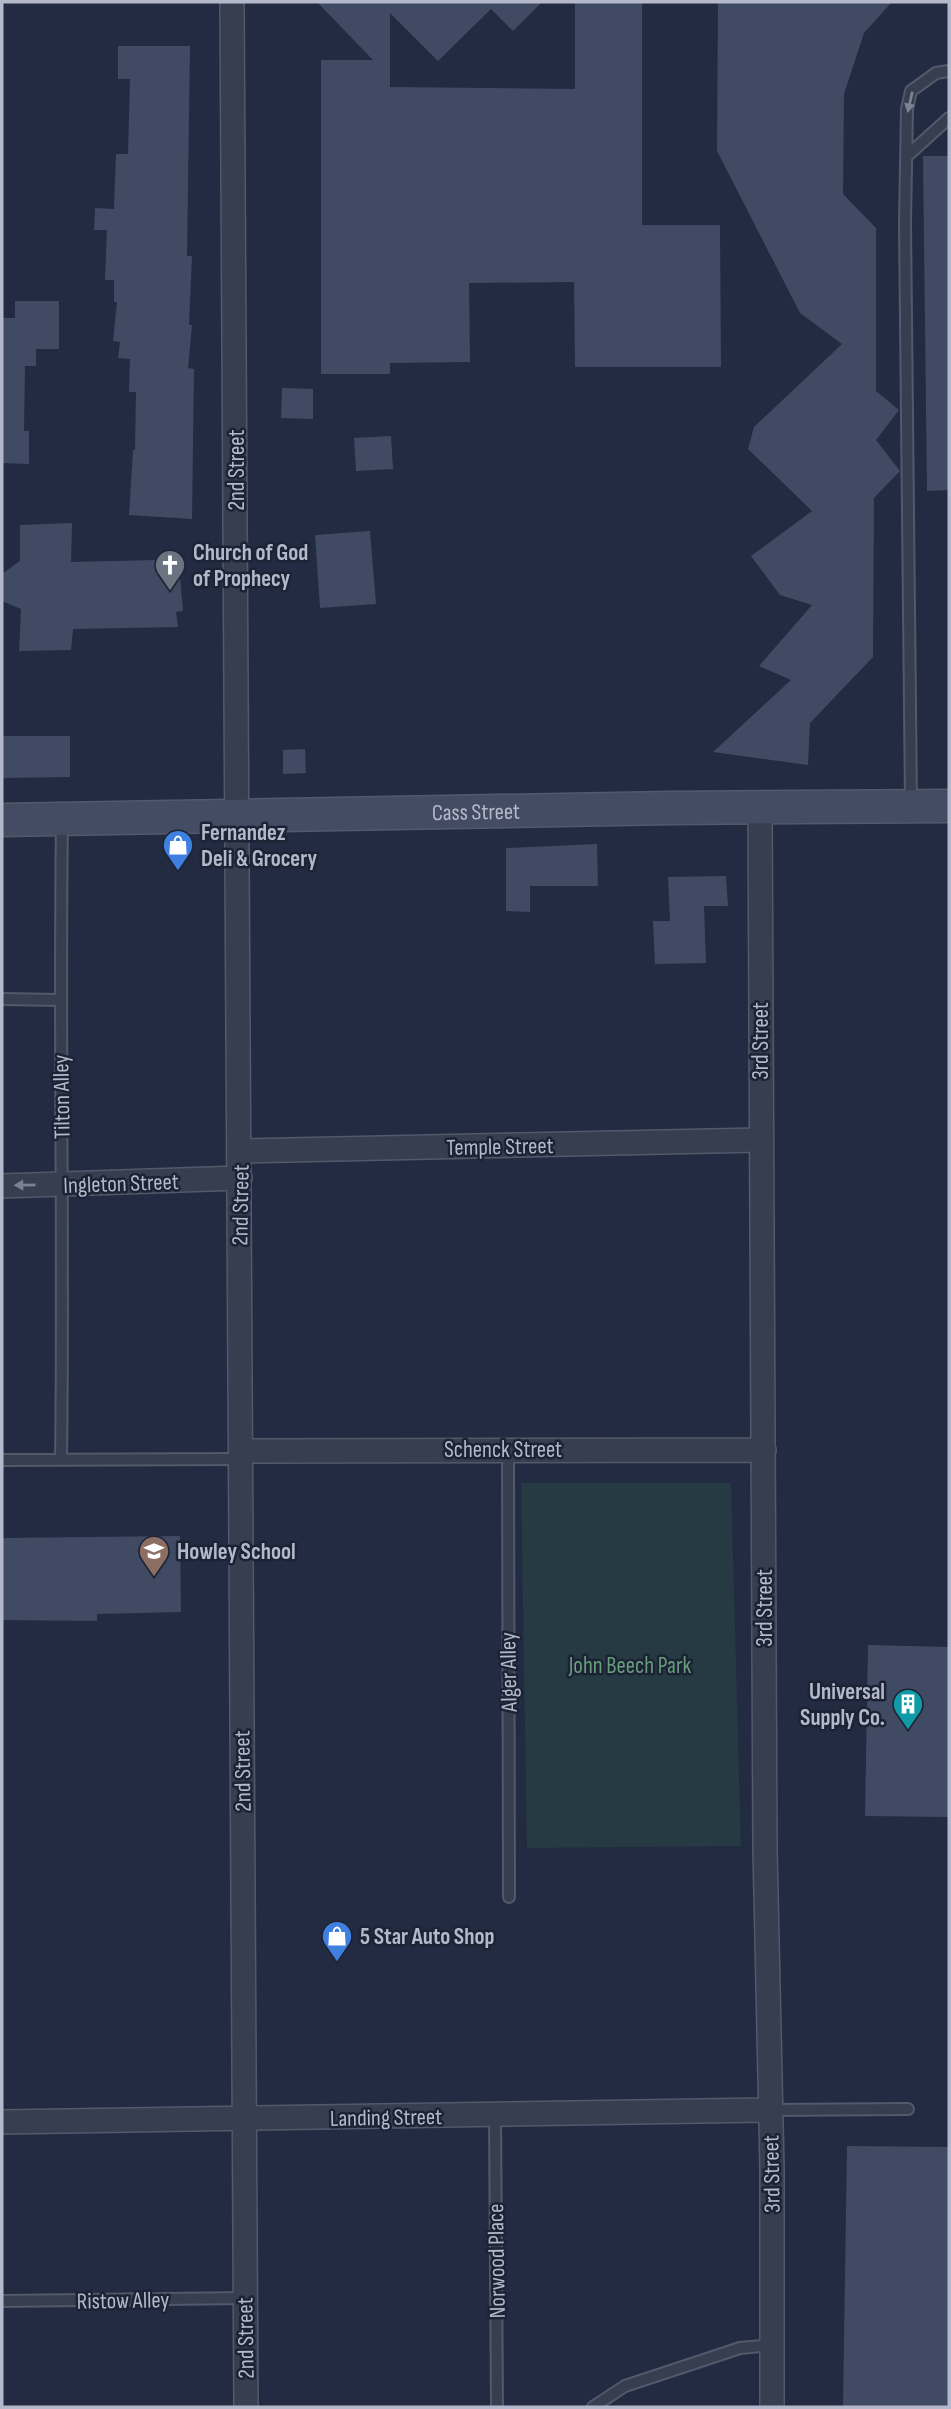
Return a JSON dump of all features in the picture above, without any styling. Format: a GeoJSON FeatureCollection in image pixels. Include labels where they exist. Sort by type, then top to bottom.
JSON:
{"type":"FeatureCollection","features":[{"type":"Feature","properties":{"kind":"street","name":"2nd Street"},"geometry":{"type":"LineString","coordinates":[[232,2],[241,1151],[246,2407]]}},
{"type":"Feature","properties":{"kind":"street","name":"Cass Street"},"geometry":{"type":"LineString","coordinates":[[2,820],[949,806]]}},
{"type":"Feature","properties":{"kind":"street","name":"3rd Street"},"geometry":{"type":"LineString","coordinates":[[760,808],[765,1849],[771,2110],[772,2407]]}},
{"type":"Feature","properties":{"kind":"street","name":"Temple Street"},"geometry":{"type":"LineString","coordinates":[[241,1151],[760,1140]]}},
{"type":"Feature","properties":{"kind":"street","name":"Ingleton Street"},"geometry":{"type":"LineString","coordinates":[[2,1186],[240,1178]]}},
{"type":"Feature","properties":{"kind":"street","name":"Schenck Street"},"geometry":{"type":"LineString","coordinates":[[241,1455],[508,1448],[764,1450]]}},
{"type":"Feature","properties":{"kind":"street","name":"Landing Street"},"geometry":{"type":"LineString","coordinates":[[2,2122],[771,2110]]}},
{"type":"Feature","properties":{"kind":"lane"},"geometry":{"type":"LineString","coordinates":[[912,807],[907,109],[911,91],[936,73],[949,71]]}},
{"type":"Feature","properties":{"kind":"lane"},"geometry":{"type":"LineString","coordinates":[[906,156],[949,118]]}},
{"type":"Feature","properties":{"kind":"lane","name":"Tilton Alley"},"geometry":{"type":"LineString","coordinates":[[61,1460],[62,818]]}},
{"type":"Feature","properties":{"kind":"lane"},"geometry":{"type":"LineString","coordinates":[[2,999],[60,1000]]}},
{"type":"Feature","properties":{"kind":"lane","name":"Alger Alley"},"geometry":{"type":"LineString","coordinates":[[508,1448],[509,1897]]}},
{"type":"Feature","properties":{"kind":"lane","name":"Schenck Street"},"geometry":{"type":"LineString","coordinates":[[2,1460],[241,1455]]}},
{"type":"Feature","properties":{"kind":"lane"},"geometry":{"type":"LineString","coordinates":[[771,2110],[908,2109]]}},
{"type":"Feature","properties":{"kind":"lane","name":"Norwood Place"},"geometry":{"type":"LineString","coordinates":[[495,2115],[497,2407]]}},
{"type":"Feature","properties":{"kind":"lane","name":"Ristow Alley"},"geometry":{"type":"LineString","coordinates":[[2,2301],[245,2298]]}},
{"type":"Feature","properties":{"kind":"lane"},"geometry":{"type":"LineString","coordinates":[[593,2407],[625,2386],[740,2348],[772,2345]]}},
{"type":"Feature","properties":{"kind":"green space","name":"John Beech Park"},"geometry":{"type":"Polygon","coordinates":[[[521,1483],[731,1483],[741,1846],[527,1848],[521,1483]]]}},
{"type":"Feature","properties":{"kind":"building"},"geometry":{"type":"Polygon","coordinates":[[[317,2],[542,2],[513,31],[491,9],[438,61],[390,13],[390,87],[575,89],[575,2],[642,2],[642,225],[720,225],[721,367],[575,367],[574,282],[469,283],[470,362],[390,363],[390,374],[321,374],[321,60],[373,60],[317,2]]]}},
{"type":"Feature","properties":{"kind":"building"},"geometry":{"type":"Polygon","coordinates":[[[718,2],[892,2],[864,33],[844,94],[843,194],[876,228],[876,391],[899,410],[876,440],[900,471],[874,498],[873,657],[810,723],[808,765],[713,752],[791,680],[759,666],[812,605],[780,595],[751,556],[812,511],[748,449],[754,427],[842,344],[800,313],[717,151],[718,2]]]}},
{"type":"Feature","properties":{"kind":"building"},"geometry":{"type":"Polygon","coordinates":[[[118,46],[190,46],[187,256],[192,256],[189,325],[192,325],[188,368],[194,369],[192,519],[129,515],[135,450],[136,392],[129,392],[130,359],[118,358],[120,342],[113,341],[117,302],[114,302],[114,280],[105,280],[107,230],[94,230],[95,208],[114,209],[116,154],[128,154],[130,79],[118,79],[118,46]]]}},
{"type":"Feature","properties":{"kind":"building"},"geometry":{"type":"Polygon","coordinates":[[[923,156],[949,156],[949,490],[927,491],[923,156]]]}},
{"type":"Feature","properties":{"kind":"building"},"geometry":{"type":"Polygon","coordinates":[[[15,301],[59,301],[59,349],[36,349],[36,366],[25,366],[24,431],[29,431],[29,464],[2,463],[2,318],[15,318],[15,301]]]}},
{"type":"Feature","properties":{"kind":"building"},"geometry":{"type":"Polygon","coordinates":[[[282,388],[313,389],[313,419],[281,418],[282,388]]]}},
{"type":"Feature","properties":{"kind":"building"},"geometry":{"type":"Polygon","coordinates":[[[391,436],[393,469],[356,471],[354,438],[391,436]]]}},
{"type":"Feature","properties":{"kind":"building"},"geometry":{"type":"Polygon","coordinates":[[[72,523],[71,562],[156,560],[157,565],[179,565],[183,611],[176,612],[178,627],[73,629],[71,650],[19,651],[21,609],[2,601],[2,574],[20,561],[20,525],[72,523]]]}},
{"type":"Feature","properties":{"kind":"building"},"geometry":{"type":"Polygon","coordinates":[[[370,531],[376,604],[320,608],[315,535],[370,531]]]}},
{"type":"Feature","properties":{"kind":"building"},"geometry":{"type":"Polygon","coordinates":[[[2,736],[70,736],[70,777],[2,778],[2,736]]]}},
{"type":"Feature","properties":{"kind":"building"},"geometry":{"type":"Polygon","coordinates":[[[305,749],[306,773],[283,774],[283,750],[305,749]]]}},
{"type":"Feature","properties":{"kind":"building"},"geometry":{"type":"Polygon","coordinates":[[[597,844],[598,886],[530,886],[530,912],[506,911],[506,848],[597,844]]]}},
{"type":"Feature","properties":{"kind":"building"},"geometry":{"type":"Polygon","coordinates":[[[726,876],[728,906],[704,906],[706,963],[655,964],[653,921],[670,921],[668,877],[726,876]]]}},
{"type":"Feature","properties":{"kind":"building"},"geometry":{"type":"Polygon","coordinates":[[[180,1536],[181,1612],[97,1614],[97,1621],[2,1620],[2,1538],[180,1536]]]}},
{"type":"Feature","properties":{"kind":"building","name":"Universal Supply Co."},"geometry":{"type":"Polygon","coordinates":[[[868,1645],[949,1647],[949,1817],[865,1816],[868,1645]]]}},
{"type":"Feature","properties":{"kind":"building"},"geometry":{"type":"Polygon","coordinates":[[[847,2146],[949,2147],[949,2407],[843,2407],[847,2146]]]}},
{"type":"Feature","properties":{"kind":"place","name":"Church of God of Prophecy"},"geometry":{"type":"Point","coordinates":[170,592]}},
{"type":"Feature","properties":{"kind":"place","name":"Fernandez Deli & Grocery"},"geometry":{"type":"Point","coordinates":[178,872]}},
{"type":"Feature","properties":{"kind":"place","name":"Howley School"},"geometry":{"type":"Point","coordinates":[154,1578]}},
{"type":"Feature","properties":{"kind":"place","name":"Universal Supply Co."},"geometry":{"type":"Point","coordinates":[908,1731]}},
{"type":"Feature","properties":{"kind":"place","name":"5 Star Auto Shop"},"geometry":{"type":"Point","coordinates":[337,1963]}}]}
